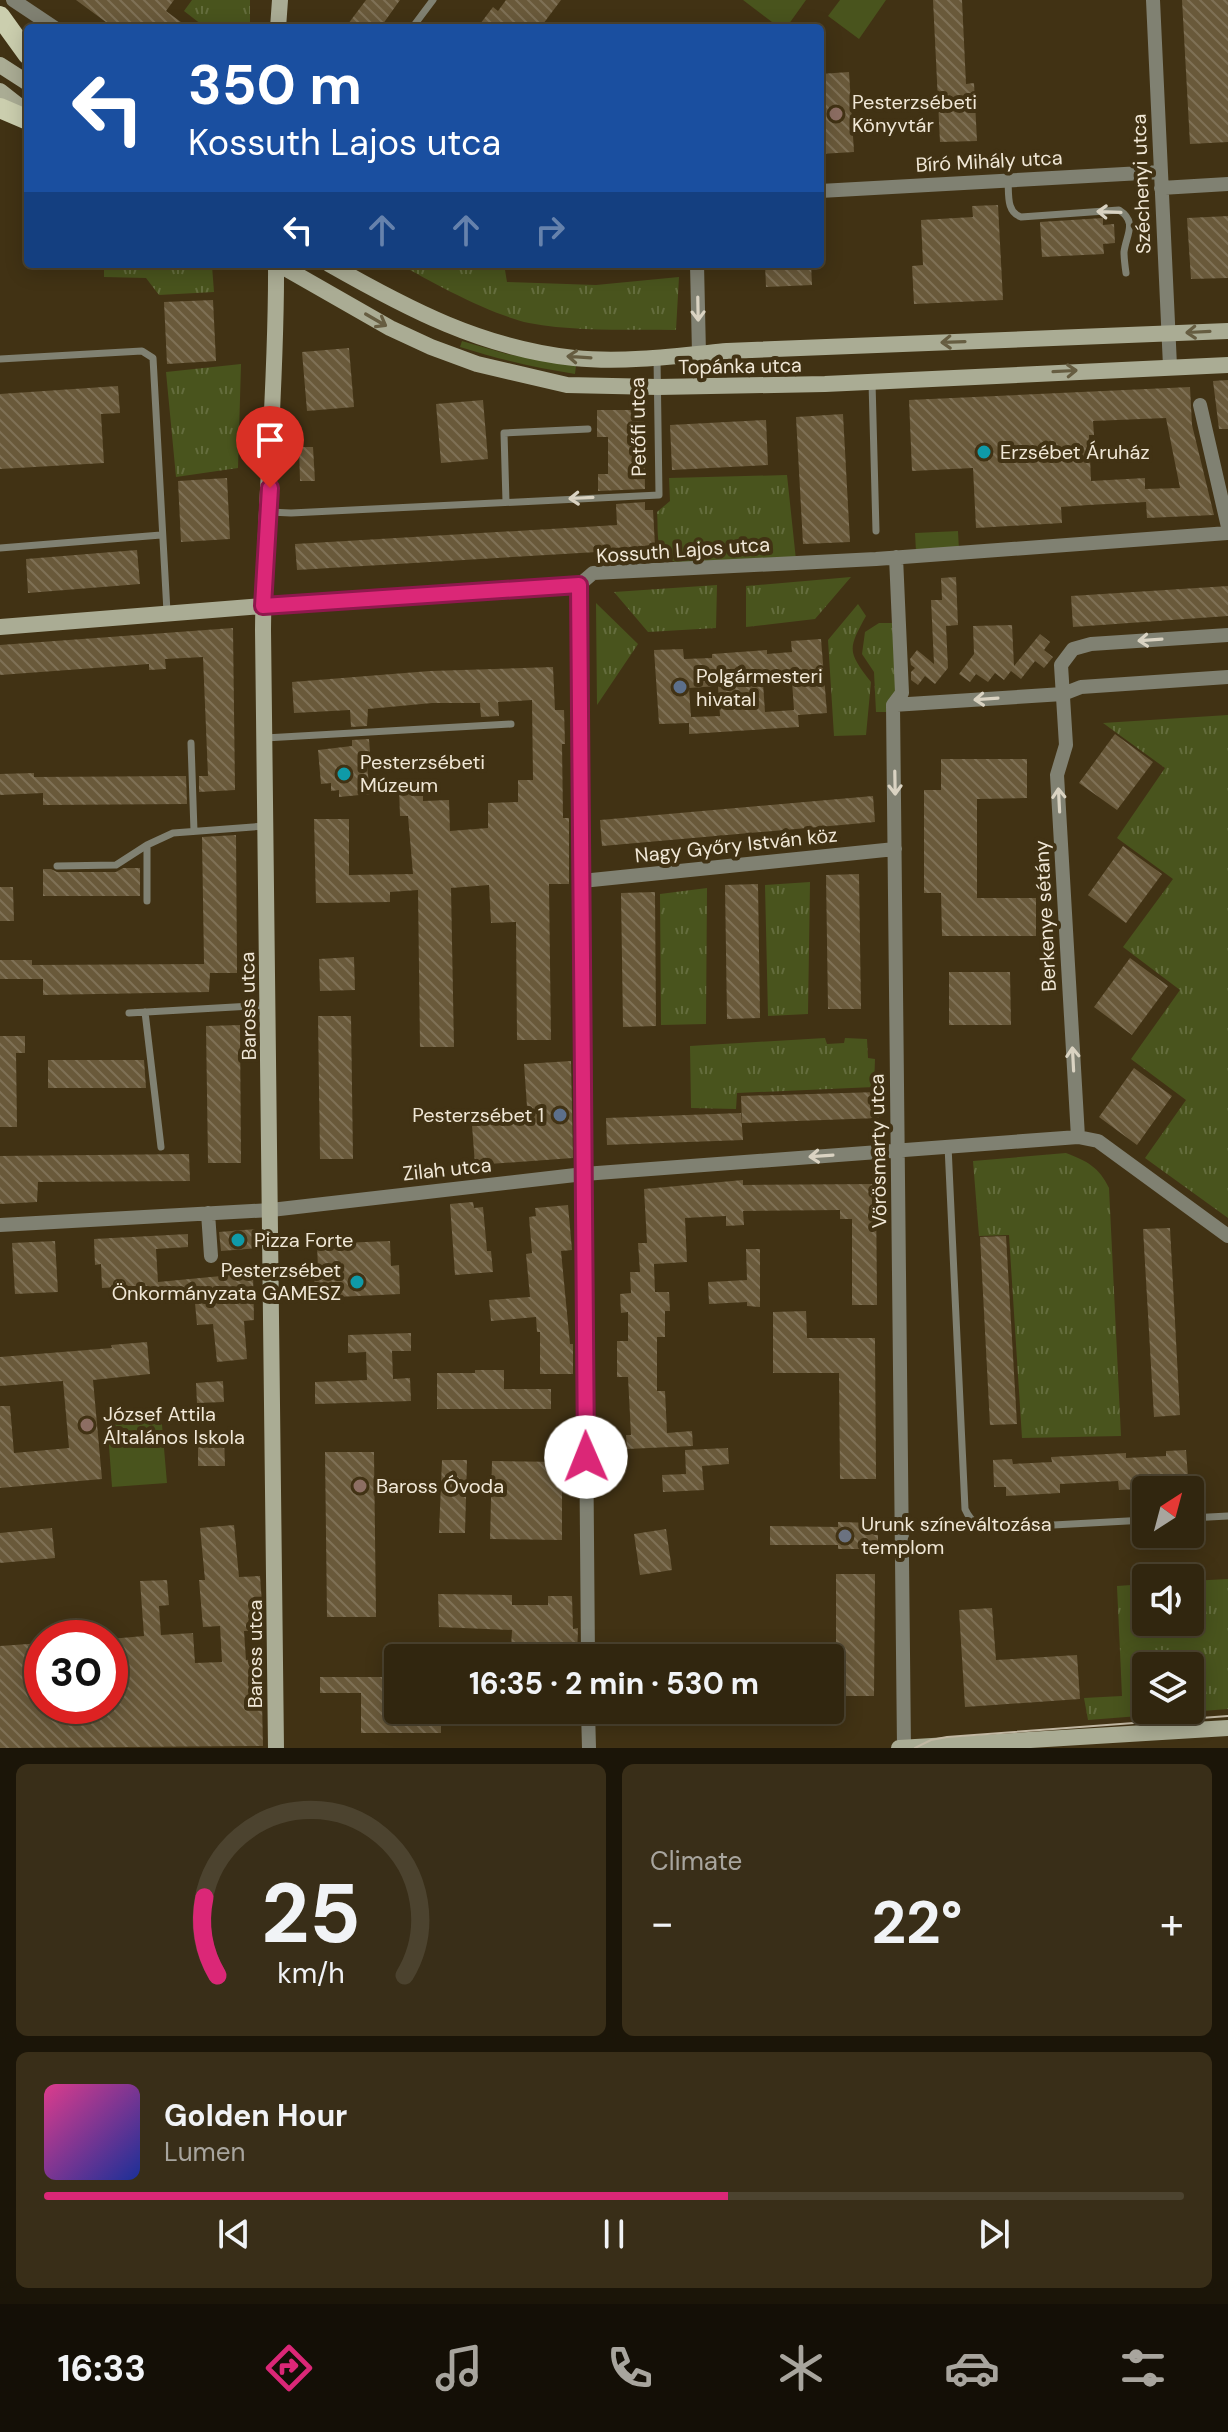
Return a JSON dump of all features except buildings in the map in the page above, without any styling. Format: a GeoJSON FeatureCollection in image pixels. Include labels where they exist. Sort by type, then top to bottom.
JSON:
{"type":"FeatureCollection","features":[{"type":"Feature","properties":{"kind":"main road"},"geometry":{"type":"LineString","coordinates":[[0,16],[24,49]]}},
{"type":"Feature","properties":{"kind":"main road"},"geometry":{"type":"LineString","coordinates":[[0,108],[24,118]]}},
{"type":"Feature","properties":{"kind":"street"},"geometry":{"type":"LineString","coordinates":[[13,0],[49,24]]}},
{"type":"Feature","properties":{"kind":"street"},"geometry":{"type":"LineString","coordinates":[[278,24],[280,0]]}},
{"type":"Feature","properties":{"kind":"street","name":"Széchenyi utca"},"geometry":{"type":"LineString","coordinates":[[1153,0],[1170,366]]}},
{"type":"Feature","properties":{"kind":"street"},"geometry":{"type":"LineString","coordinates":[[0,65],[24,80]]}},
{"type":"Feature","properties":{"kind":"street"},"geometry":{"type":"LineString","coordinates":[[0,91],[24,110]]}},
{"type":"Feature","properties":{"kind":"street","name":"Bíró Mihály utca"},"geometry":{"type":"LineString","coordinates":[[824,191],[1160,172]]}},
{"type":"Feature","properties":{"kind":"street"},"geometry":{"type":"LineString","coordinates":[[1161,188],[1228,184]]}},
{"type":"Feature","properties":{"kind":"street","name":"Baross utca"},"geometry":{"type":"LineString","coordinates":[[276,1748],[263,606],[277,268]]}},
{"type":"Feature","properties":{"kind":"street","name":"Topánka utca"},"geometry":{"type":"LineString","coordinates":[[284,268],[390,328],[477,364],[567,385],[658,387],[872,382],[1228,365]]}},
{"type":"Feature","properties":{"kind":"street","name":"Topánka utca"},"geometry":{"type":"LineString","coordinates":[[336,268],[453,329],[486,340],[576,358],[657,358],[1228,331]]}},
{"type":"Feature","properties":{"kind":"street"},"geometry":{"type":"LineString","coordinates":[[697,268],[699,354]]}},
{"type":"Feature","properties":{"kind":"street"},"geometry":{"type":"LineString","coordinates":[[1200,405],[1228,530]]}},
{"type":"Feature","properties":{"kind":"street","name":"Kossuth Lajos utca"},"geometry":{"type":"LineString","coordinates":[[0,627],[579,585],[593,573],[896,557],[1228,530]]}},
{"type":"Feature","properties":{"kind":"street","name":"Vörösmarty utca"},"geometry":{"type":"LineString","coordinates":[[896,557],[902,693],[893,705],[902,1748]]}},
{"type":"Feature","properties":{"kind":"street"},"geometry":{"type":"LineString","coordinates":[[579,585],[588,1644]]}},
{"type":"Feature","properties":{"kind":"street","name":"Berkenye sétány"},"geometry":{"type":"LineString","coordinates":[[1078,1137],[1057,775],[1066,745],[1061,665],[1073,649],[1091,644],[1228,635]]}},
{"type":"Feature","properties":{"kind":"street"},"geometry":{"type":"LineString","coordinates":[[893,705],[1063,694],[1081,687],[1228,677]]}},
{"type":"Feature","properties":{"kind":"street","name":"Nagy Győry István köz"},"geometry":{"type":"LineString","coordinates":[[582,881],[895,849]]}},
{"type":"Feature","properties":{"kind":"street"},"geometry":{"type":"LineString","coordinates":[[1078,1137],[1098,1141],[1228,1236]]}},
{"type":"Feature","properties":{"kind":"street","name":"Zilah utca"},"geometry":{"type":"LineString","coordinates":[[0,1225],[271,1210],[584,1174],[1078,1137]]}},
{"type":"Feature","properties":{"kind":"street"},"geometry":{"type":"LineString","coordinates":[[208,1213],[211,1256]]}},
{"type":"Feature","properties":{"kind":"street"},"geometry":{"type":"LineString","coordinates":[[588,1724],[589,1748]]}},
{"type":"Feature","properties":{"kind":"street"},"geometry":{"type":"LineString","coordinates":[[902,1748],[1069,1742],[1228,1728]]}},
{"type":"Feature","properties":{"kind":"lane"},"geometry":{"type":"LineString","coordinates":[[415,24],[433,0]]}},
{"type":"Feature","properties":{"kind":"lane"},"geometry":{"type":"LineString","coordinates":[[1008,180],[1010,209],[1014,215],[1119,210],[1127,216],[1131,223],[1124,253],[1126,273]]}},
{"type":"Feature","properties":{"kind":"lane"},"geometry":{"type":"LineString","coordinates":[[0,359],[142,351],[153,358],[167,615]]}},
{"type":"Feature","properties":{"kind":"lane","name":"Petőfi utca"},"geometry":{"type":"LineString","coordinates":[[506,502],[659,495],[657,358]]}},
{"type":"Feature","properties":{"kind":"lane"},"geometry":{"type":"LineString","coordinates":[[872,382],[876,531]]}},
{"type":"Feature","properties":{"kind":"lane"},"geometry":{"type":"LineString","coordinates":[[269,512],[506,502],[504,433],[588,429]]}},
{"type":"Feature","properties":{"kind":"lane"},"geometry":{"type":"LineString","coordinates":[[0,548],[161,535]]}},
{"type":"Feature","properties":{"kind":"lane"},"geometry":{"type":"LineString","coordinates":[[263,738],[511,724]]}},
{"type":"Feature","properties":{"kind":"lane"},"geometry":{"type":"LineString","coordinates":[[191,743],[194,831]]}},
{"type":"Feature","properties":{"kind":"lane"},"geometry":{"type":"LineString","coordinates":[[57,866],[116,865],[173,833],[265,826]]}},
{"type":"Feature","properties":{"kind":"lane"},"geometry":{"type":"LineString","coordinates":[[147,845],[147,901]]}},
{"type":"Feature","properties":{"kind":"lane"},"geometry":{"type":"LineString","coordinates":[[129,1013],[268,1005]]}},
{"type":"Feature","properties":{"kind":"lane"},"geometry":{"type":"LineString","coordinates":[[145,1012],[161,1147]]}},
{"type":"Feature","properties":{"kind":"lane"},"geometry":{"type":"LineString","coordinates":[[948,1146],[965,1509],[970,1520],[976,1525],[998,1528],[1132,1521]]}},
{"type":"Feature","properties":{"kind":"lane"},"geometry":{"type":"LineString","coordinates":[[1204,1517],[1228,1516]]}},
{"type":"Feature","properties":{"kind":"green space"},"geometry":{"type":"Polygon","coordinates":[[[192,0],[250,0],[250,24],[201,24],[184,11],[192,0]]]}},
{"type":"Feature","properties":{"kind":"green space"},"geometry":{"type":"Polygon","coordinates":[[[743,0],[806,0],[789,24],[775,24],[743,0]]]}},
{"type":"Feature","properties":{"kind":"green space"},"geometry":{"type":"Polygon","coordinates":[[[840,0],[886,0],[859,39],[828,16],[840,0]]]}},
{"type":"Feature","properties":{"kind":"green space"},"geometry":{"type":"Polygon","coordinates":[[[104,268],[212,268],[214,292],[159,295],[146,278],[104,277],[104,268]]]}},
{"type":"Feature","properties":{"kind":"green space"},"geometry":{"type":"Polygon","coordinates":[[[407,268],[505,268],[507,282],[596,285],[679,277],[676,330],[584,329],[529,323],[480,306],[407,268]]]}},
{"type":"Feature","properties":{"kind":"green space"},"geometry":{"type":"Polygon","coordinates":[[[462,341],[507,354],[576,366],[575,374],[460,347],[462,341]]]}},
{"type":"Feature","properties":{"kind":"green space"},"geometry":{"type":"Polygon","coordinates":[[[241,364],[238,468],[176,477],[166,372],[241,364]]]}},
{"type":"Feature","properties":{"kind":"green space"},"geometry":{"type":"Polygon","coordinates":[[[787,475],[796,560],[678,563],[664,554],[658,536],[657,512],[670,501],[669,478],[787,475]]]}},
{"type":"Feature","properties":{"kind":"green space"},"geometry":{"type":"Polygon","coordinates":[[[958,531],[959,550],[916,552],[915,533],[958,531]]]}},
{"type":"Feature","properties":{"kind":"green space"},"geometry":{"type":"Polygon","coordinates":[[[851,577],[815,619],[746,627],[746,586],[851,577]]]}},
{"type":"Feature","properties":{"kind":"green space"},"geometry":{"type":"Polygon","coordinates":[[[717,585],[716,628],[648,632],[614,592],[717,585]]]}},
{"type":"Feature","properties":{"kind":"green space"},"geometry":{"type":"Polygon","coordinates":[[[596,603],[638,644],[597,705],[596,603]]]}},
{"type":"Feature","properties":{"kind":"green space"},"geometry":{"type":"Polygon","coordinates":[[[858,604],[866,616],[853,644],[854,657],[871,682],[866,735],[834,736],[828,640],[858,604]]]}},
{"type":"Feature","properties":{"kind":"green space"},"geometry":{"type":"Polygon","coordinates":[[[879,623],[899,623],[902,693],[886,712],[876,712],[874,672],[862,654],[865,632],[879,623]]]}},
{"type":"Feature","properties":{"kind":"green space"},"geometry":{"type":"Polygon","coordinates":[[[1228,715],[1228,1218],[1145,1158],[1186,1100],[1131,1059],[1180,990],[1123,947],[1173,879],[1117,838],[1165,768],[1103,723],[1228,715]]]}},
{"type":"Feature","properties":{"kind":"green space"},"geometry":{"type":"Polygon","coordinates":[[[810,882],[808,1014],[768,1016],[765,885],[810,882]]]}},
{"type":"Feature","properties":{"kind":"green space"},"geometry":{"type":"Polygon","coordinates":[[[707,888],[706,1024],[661,1025],[660,894],[707,888]]]}},
{"type":"Feature","properties":{"kind":"green space"},"geometry":{"type":"Polygon","coordinates":[[[825,1038],[827,1044],[844,1043],[845,1038],[867,1039],[868,1058],[875,1059],[874,1087],[737,1093],[736,1109],[691,1108],[690,1046],[825,1038]]]}},
{"type":"Feature","properties":{"kind":"green space"},"geometry":{"type":"Polygon","coordinates":[[[1066,1153],[1092,1166],[1109,1188],[1121,1436],[1022,1438],[1009,1235],[979,1236],[973,1161],[1066,1153]]]}},
{"type":"Feature","properties":{"kind":"green space"},"geometry":{"type":"Polygon","coordinates":[[[161,1413],[167,1483],[112,1487],[107,1419],[161,1413]]]}},
{"type":"Feature","properties":{"kind":"green space"},"geometry":{"type":"Polygon","coordinates":[[[1228,1579],[1228,1709],[1204,1711],[1204,1652],[1132,1652],[1132,1717],[1088,1720],[1084,1698],[1122,1696],[1117,1586],[1132,1585],[1132,1636],[1204,1636],[1204,1580],[1228,1579]]]}},
{"type":"Feature","properties":{"kind":"tram line"},"geometry":{"type":"LineString","coordinates":[[915,1748],[947,1737],[1228,1716]]}},
{"type":"Feature","properties":{"kind":"place","name":"Pesterzsébeti Könyvtár"},"geometry":{"type":"Point","coordinates":[836,114]}},
{"type":"Feature","properties":{"kind":"place","name":"Erzsébet Áruház"},"geometry":{"type":"Point","coordinates":[984,452]}},
{"type":"Feature","properties":{"kind":"place","name":"Polgármesteri hivatal"},"geometry":{"type":"Point","coordinates":[680,687]}},
{"type":"Feature","properties":{"kind":"place","name":"Pesterzsébeti Múzeum"},"geometry":{"type":"Point","coordinates":[344,774]}},
{"type":"Feature","properties":{"kind":"place","name":"Pesterzsébet 1"},"geometry":{"type":"Point","coordinates":[560,1115]}},
{"type":"Feature","properties":{"kind":"place","name":"Pizza Forte"},"geometry":{"type":"Point","coordinates":[238,1240]}},
{"type":"Feature","properties":{"kind":"place","name":"Pesterzsébet Önkormányzata GAMESZ"},"geometry":{"type":"Point","coordinates":[357,1282]}},
{"type":"Feature","properties":{"kind":"place","name":"József Attila Általános Iskola"},"geometry":{"type":"Point","coordinates":[87,1425]}},
{"type":"Feature","properties":{"kind":"place","name":"Baross Óvoda"},"geometry":{"type":"Point","coordinates":[360,1486]}},
{"type":"Feature","properties":{"kind":"place","name":"Urunk színeváltozása templom"},"geometry":{"type":"Point","coordinates":[845,1536]}},
{"type":"Feature","properties":{"kind":"route"},"geometry":{"type":"LineString","coordinates":[[270,488],[263,606],[579,585],[586,1457]]}}]}
